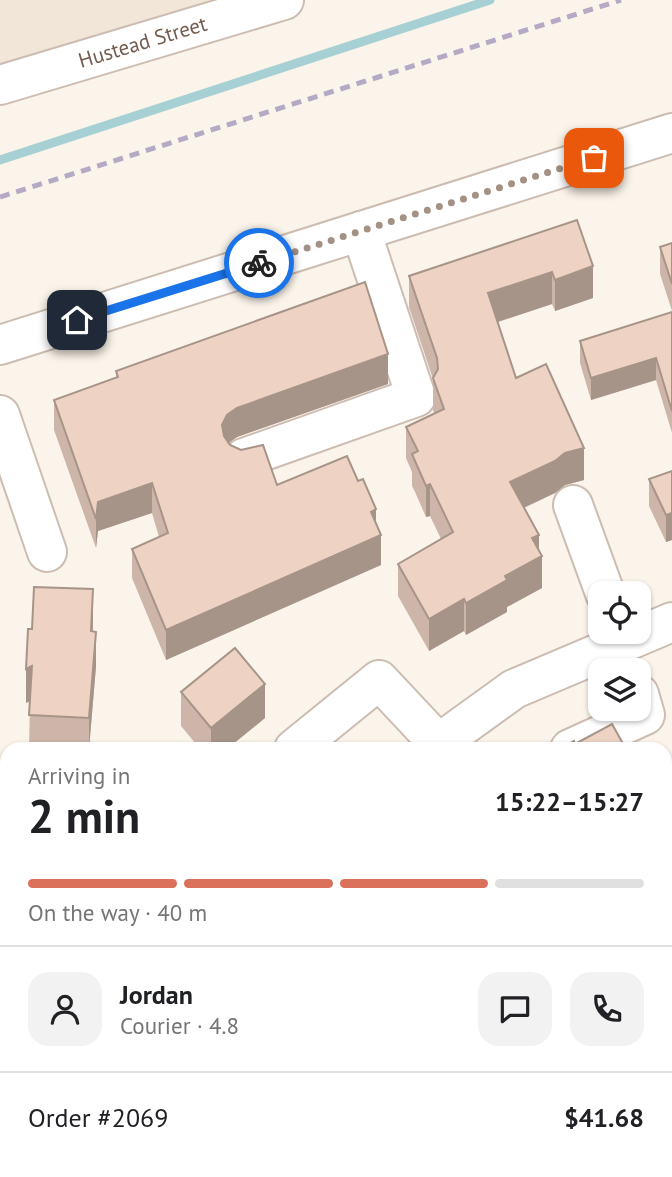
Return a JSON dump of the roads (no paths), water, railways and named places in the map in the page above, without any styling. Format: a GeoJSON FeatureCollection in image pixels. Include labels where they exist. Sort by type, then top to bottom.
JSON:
{"type":"FeatureCollection","features":[{"type":"Feature","properties":{"kind":"street","name":"Hustead Street"},"geometry":{"type":"LineString","coordinates":[[0,85],[284,0]]}},
{"type":"Feature","properties":{"kind":"street"},"geometry":{"type":"LineString","coordinates":[[0,345],[672,133]]}},
{"type":"Feature","properties":{"kind":"street"},"geometry":{"type":"LineString","coordinates":[[244,458],[416,397],[361,231]]}},
{"type":"Feature","properties":{"kind":"street"},"geometry":{"type":"LineString","coordinates":[[0,415],[47,552]]}},
{"type":"Feature","properties":{"kind":"street"},"geometry":{"type":"LineString","coordinates":[[573,505],[601,581]]}},
{"type":"Feature","properties":{"kind":"street"},"geometry":{"type":"LineString","coordinates":[[441,742],[514,689],[624,648],[672,622]]}},
{"type":"Feature","properties":{"kind":"street"},"geometry":{"type":"LineString","coordinates":[[303,742],[379,680],[432,742]]}},
{"type":"Feature","properties":{"kind":"street"},"geometry":{"type":"LineString","coordinates":[[585,742],[632,721]]}},
{"type":"Feature","properties":{"kind":"waterway"},"geometry":{"type":"LineString","coordinates":[[0,160],[490,0]]}},
{"type":"Feature","properties":{"kind":"railway"},"geometry":{"type":"LineString","coordinates":[[0,197],[621,0]]}}]}
